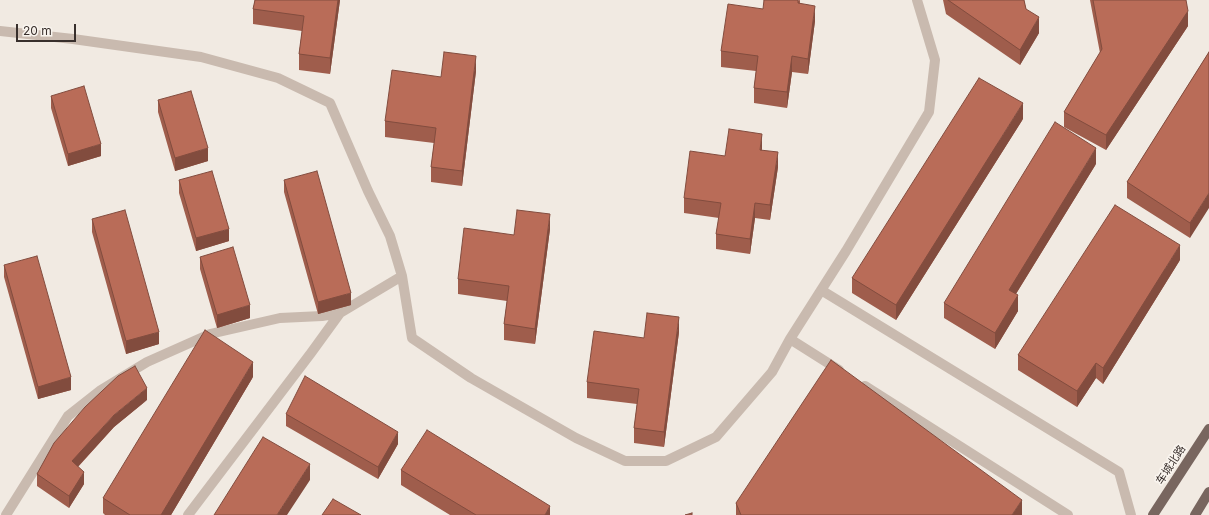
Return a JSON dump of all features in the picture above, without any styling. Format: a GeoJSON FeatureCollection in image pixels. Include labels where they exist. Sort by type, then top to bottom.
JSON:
{"type":"FeatureCollection","features":[{"type":"Feature","properties":{"kind":"main road","name":"车城北路"},"geometry":{"type":"LineString","coordinates":[[1153,515],[1209,429]]}},
{"type":"Feature","properties":{"kind":"main road"},"geometry":{"type":"LineString","coordinates":[[1195,515],[1209,492]]}},
{"type":"Feature","properties":{"kind":"street"},"geometry":{"type":"LineString","coordinates":[[0,31],[73,39],[201,57],[278,78],[330,103],[368,191],[390,236],[402,276],[412,338],[471,378],[576,438],[625,461],[666,460],[716,437],[772,372],[790,339],[930,112],[935,60],[917,0]]}},
{"type":"Feature","properties":{"kind":"street"},"geometry":{"type":"LineString","coordinates":[[6,515],[68,416],[101,390],[147,362],[210,334],[280,318],[322,316],[340,313],[402,276]]}},
{"type":"Feature","properties":{"kind":"street"},"geometry":{"type":"LineString","coordinates":[[821,290],[1119,472],[1130,515]]}},
{"type":"Feature","properties":{"kind":"street"},"geometry":{"type":"LineString","coordinates":[[188,515],[340,313]]}},
{"type":"Feature","properties":{"kind":"street"},"geometry":{"type":"LineString","coordinates":[[790,339],[1068,515]]}},
{"type":"Feature","properties":{"kind":"building"},"geometry":{"type":"Polygon","coordinates":[[[255,0],[338,0],[330,58],[299,54],[304,16],[253,9],[255,0]]]}},
{"type":"Feature","properties":{"kind":"building"},"geometry":{"type":"Polygon","coordinates":[[[764,0],[798,0],[798,3],[815,6],[808,59],[792,56],[787,92],[754,88],[758,56],[721,51],[728,4],[763,9],[764,0]]]}},
{"type":"Feature","properties":{"kind":"building"},"geometry":{"type":"Polygon","coordinates":[[[948,0],[1024,0],[1026,9],[1039,17],[1020,50],[948,0]]]}},
{"type":"Feature","properties":{"kind":"building"},"geometry":{"type":"Polygon","coordinates":[[[1093,0],[1186,0],[1188,11],[1106,135],[1064,112],[1102,49],[1093,0]]]}},
{"type":"Feature","properties":{"kind":"building"},"geometry":{"type":"Polygon","coordinates":[[[444,52],[476,56],[462,171],[431,167],[436,128],[385,121],[392,70],[441,77],[444,52]]]}},
{"type":"Feature","properties":{"kind":"building"},"geometry":{"type":"Polygon","coordinates":[[[1209,52],[1209,193],[1190,223],[1127,182],[1209,52]]]}},
{"type":"Feature","properties":{"kind":"building"},"geometry":{"type":"Polygon","coordinates":[[[979,78],[1023,103],[896,305],[852,278],[979,78]]]}},
{"type":"Feature","properties":{"kind":"building"},"geometry":{"type":"Polygon","coordinates":[[[84,86],[101,144],[68,154],[51,96],[84,86]]]}},
{"type":"Feature","properties":{"kind":"building"},"geometry":{"type":"Polygon","coordinates":[[[191,91],[208,148],[175,158],[158,100],[191,91]]]}},
{"type":"Feature","properties":{"kind":"building"},"geometry":{"type":"Polygon","coordinates":[[[1055,122],[1096,148],[1009,290],[1018,295],[995,333],[944,303],[1055,122]]]}},
{"type":"Feature","properties":{"kind":"building"},"geometry":{"type":"Polygon","coordinates":[[[729,129],[762,134],[760,150],[778,152],[770,205],[755,203],[750,239],[716,234],[721,203],[684,198],[690,151],[725,156],[729,129]]]}},
{"type":"Feature","properties":{"kind":"building"},"geometry":{"type":"Polygon","coordinates":[[[212,171],[229,229],[196,238],[179,180],[212,171]]]}},
{"type":"Feature","properties":{"kind":"building"},"geometry":{"type":"Polygon","coordinates":[[[317,171],[351,293],[318,302],[284,180],[317,171]]]}},
{"type":"Feature","properties":{"kind":"building"},"geometry":{"type":"Polygon","coordinates":[[[1115,205],[1180,245],[1103,368],[1096,363],[1077,391],[1018,355],[1115,205]]]}},
{"type":"Feature","properties":{"kind":"building"},"geometry":{"type":"Polygon","coordinates":[[[125,210],[159,332],[126,341],[92,219],[125,210]]]}},
{"type":"Feature","properties":{"kind":"building"},"geometry":{"type":"Polygon","coordinates":[[[517,210],[550,214],[535,329],[504,324],[509,286],[458,279],[464,228],[514,235],[517,210]]]}},
{"type":"Feature","properties":{"kind":"building"},"geometry":{"type":"Polygon","coordinates":[[[233,247],[250,305],[217,315],[200,257],[233,247]]]}},
{"type":"Feature","properties":{"kind":"building"},"geometry":{"type":"Polygon","coordinates":[[[37,256],[71,377],[38,387],[4,265],[37,256]]]}},
{"type":"Feature","properties":{"kind":"building"},"geometry":{"type":"Polygon","coordinates":[[[647,313],[679,317],[664,432],[634,428],[639,389],[587,382],[594,331],[644,338],[647,313]]]}},
{"type":"Feature","properties":{"kind":"building"},"geometry":{"type":"Polygon","coordinates":[[[205,330],[253,362],[161,515],[130,515],[103,498],[205,330]]]}},
{"type":"Feature","properties":{"kind":"building"},"geometry":{"type":"Polygon","coordinates":[[[831,360],[1022,500],[1012,515],[741,515],[736,503],[831,360]]]}},
{"type":"Feature","properties":{"kind":"building"},"geometry":{"type":"Polygon","coordinates":[[[135,366],[147,388],[114,415],[72,461],[84,472],[69,496],[37,474],[54,443],[85,407],[118,376],[135,366]]]}},
{"type":"Feature","properties":{"kind":"building"},"geometry":{"type":"Polygon","coordinates":[[[305,376],[398,432],[378,467],[286,414],[305,376]]]}},
{"type":"Feature","properties":{"kind":"building"},"geometry":{"type":"Polygon","coordinates":[[[427,430],[550,506],[545,515],[476,515],[401,470],[427,430]]]}},
{"type":"Feature","properties":{"kind":"building"},"geometry":{"type":"Polygon","coordinates":[[[263,437],[310,464],[277,515],[214,515],[263,437]]]}},
{"type":"Feature","properties":{"kind":"building"},"geometry":{"type":"Polygon","coordinates":[[[333,499],[361,515],[322,515],[333,499]]]}}]}
